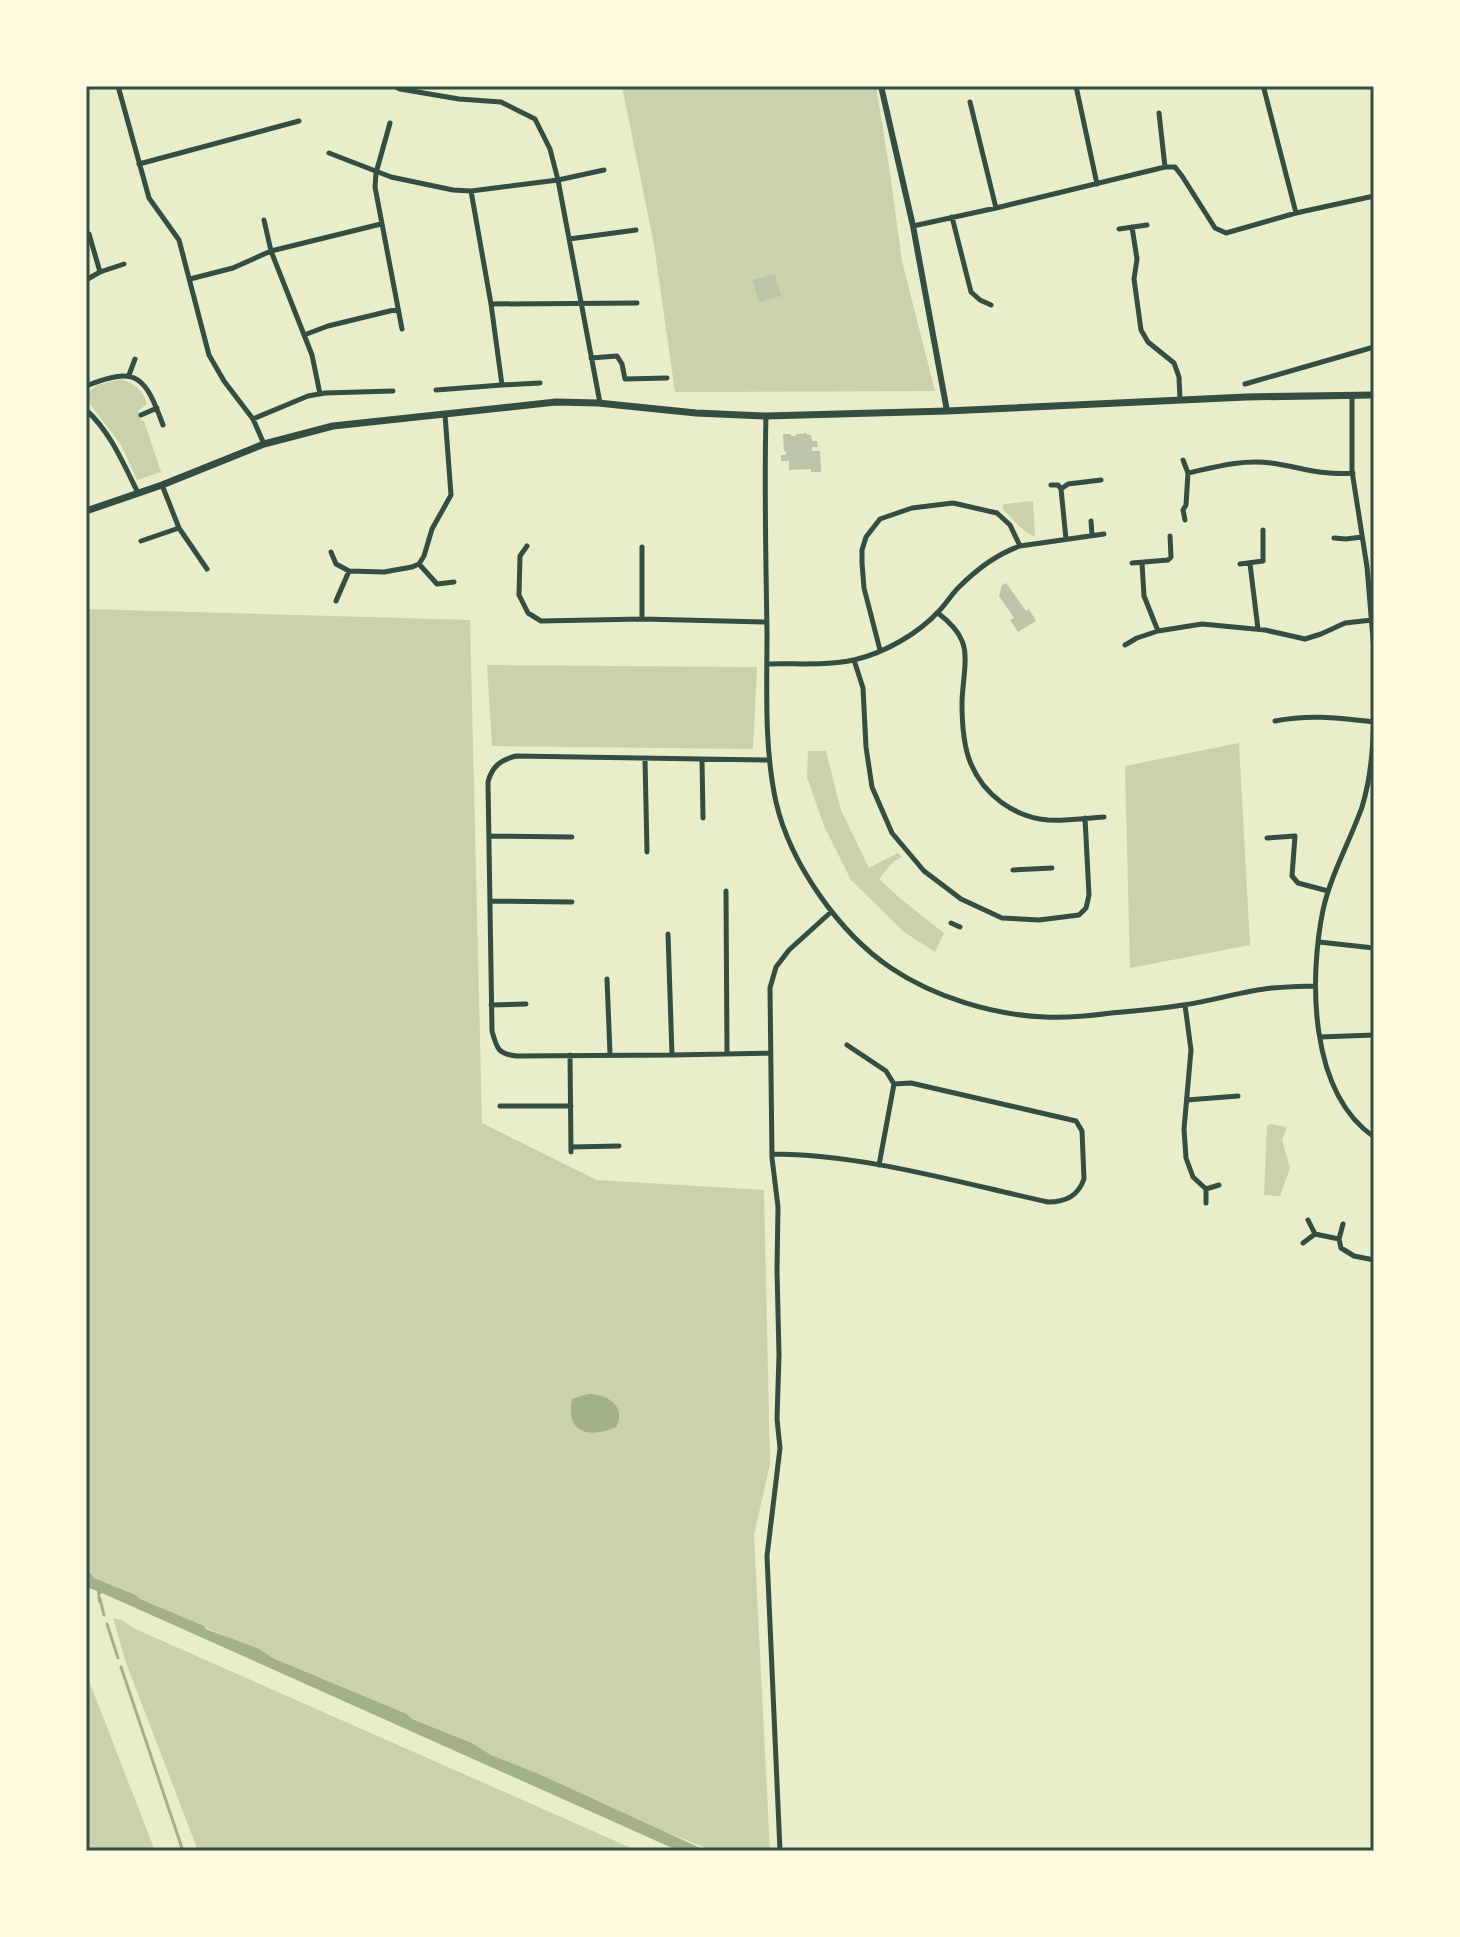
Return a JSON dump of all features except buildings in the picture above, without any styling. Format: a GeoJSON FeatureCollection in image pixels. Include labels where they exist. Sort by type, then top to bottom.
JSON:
{"type":"FeatureCollection","features":[{"type":"Feature","properties":{"kind":"main road"},"geometry":{"type":"LineString","coordinates":[[86,511],[162,485],[264,444],[333,426],[556,402],[766,416],[1374,395]]}},
{"type":"Feature","properties":{"kind":"street"},"geometry":{"type":"LineString","coordinates":[[118,86],[149,198],[179,240],[209,355],[253,419],[264,444]]}},
{"type":"Feature","properties":{"kind":"street"},"geometry":{"type":"LineString","coordinates":[[394,86],[459,99],[501,102],[535,119],[550,149],[558,180],[600,404]]}},
{"type":"Feature","properties":{"kind":"street"},"geometry":{"type":"LineString","coordinates":[[881,86],[913,226],[947,411]]}},
{"type":"Feature","properties":{"kind":"street"},"geometry":{"type":"LineString","coordinates":[[1076,86],[1097,184]]}},
{"type":"Feature","properties":{"kind":"street"},"geometry":{"type":"LineString","coordinates":[[1264,89],[1296,213]]}},
{"type":"Feature","properties":{"kind":"street"},"geometry":{"type":"LineString","coordinates":[[970,102],[996,208]]}},
{"type":"Feature","properties":{"kind":"street"},"geometry":{"type":"LineString","coordinates":[[1159,113],[1165,167]]}},
{"type":"Feature","properties":{"kind":"street"},"geometry":{"type":"LineString","coordinates":[[139,164],[299,121]]}},
{"type":"Feature","properties":{"kind":"street"},"geometry":{"type":"LineString","coordinates":[[390,123],[375,187],[402,329]]}},
{"type":"Feature","properties":{"kind":"street"},"geometry":{"type":"LineString","coordinates":[[329,153],[376,173],[453,190],[471,191],[558,180],[604,170]]}},
{"type":"Feature","properties":{"kind":"street"},"geometry":{"type":"LineString","coordinates":[[913,226],[1165,167],[1175,167],[1215,228],[1226,233],[1296,213],[1374,196]]}},
{"type":"Feature","properties":{"kind":"street"},"geometry":{"type":"LineString","coordinates":[[471,191],[502,385]]}},
{"type":"Feature","properties":{"kind":"street"},"geometry":{"type":"LineString","coordinates":[[952,217],[971,292],[991,305]]}},
{"type":"Feature","properties":{"kind":"street"},"geometry":{"type":"LineString","coordinates":[[264,220],[271,251],[312,355],[320,394]]}},
{"type":"Feature","properties":{"kind":"street"},"geometry":{"type":"LineString","coordinates":[[190,279],[233,268],[271,251],[381,224]]}},
{"type":"Feature","properties":{"kind":"street"},"geometry":{"type":"LineString","coordinates":[[1119,229],[1147,225]]}},
{"type":"Feature","properties":{"kind":"street"},"geometry":{"type":"LineString","coordinates":[[1132,227],[1137,259],[1134,279],[1141,330],[1148,342],[1174,363],[1179,377],[1180,400]]}},
{"type":"Feature","properties":{"kind":"street"},"geometry":{"type":"LineString","coordinates":[[569,239],[636,230]]}},
{"type":"Feature","properties":{"kind":"street"},"geometry":{"type":"LineString","coordinates":[[89,234],[100,272]]}},
{"type":"Feature","properties":{"kind":"street"},"geometry":{"type":"LineString","coordinates":[[86,280],[124,264]]}},
{"type":"Feature","properties":{"kind":"street"},"geometry":{"type":"LineString","coordinates":[[491,304],[637,303]]}},
{"type":"Feature","properties":{"kind":"street"},"geometry":{"type":"LineString","coordinates":[[304,335],[398,309]]}},
{"type":"Feature","properties":{"kind":"street"},"geometry":{"type":"LineString","coordinates":[[1245,384],[1374,347]]}},
{"type":"Feature","properties":{"kind":"street"},"geometry":{"type":"LineString","coordinates":[[591,358],[617,356],[625,379],[667,378]]}},
{"type":"Feature","properties":{"kind":"street"},"geometry":{"type":"LineString","coordinates":[[129,375],[135,359]]}},
{"type":"Feature","properties":{"kind":"street"},"geometry":{"type":"LineString","coordinates":[[86,386],[106,378],[129,375],[152,394],[163,425]]}},
{"type":"Feature","properties":{"kind":"street"},"geometry":{"type":"LineString","coordinates":[[436,390],[540,383]]}},
{"type":"Feature","properties":{"kind":"street"},"geometry":{"type":"LineString","coordinates":[[253,419],[308,396],[393,391]]}},
{"type":"Feature","properties":{"kind":"street"},"geometry":{"type":"LineString","coordinates":[[1352,396],[1353,473],[1362,537],[1371,567],[1374,651]]}},
{"type":"Feature","properties":{"kind":"street"},"geometry":{"type":"LineString","coordinates":[[141,415],[157,408]]}},
{"type":"Feature","properties":{"kind":"street"},"geometry":{"type":"LineString","coordinates":[[86,410],[97,420],[138,493]]}},
{"type":"Feature","properties":{"kind":"street"},"geometry":{"type":"LineString","coordinates":[[331,552],[336,564],[349,571],[384,572],[419,564],[432,529],[451,495],[445,415]]}},
{"type":"Feature","properties":{"kind":"street"},"geometry":{"type":"LineString","coordinates":[[766,416],[764,499],[769,760],[776,805],[809,879],[831,912],[857,939],[890,967],[922,985],[969,1005],[1004,1013],[1046,1017],[1088,1016],[1185,1005],[1270,988],[1315,986]]}},
{"type":"Feature","properties":{"kind":"street"},"geometry":{"type":"LineString","coordinates":[[1183,460],[1188,473],[1183,510],[1185,520]]}},
{"type":"Feature","properties":{"kind":"street"},"geometry":{"type":"LineString","coordinates":[[1188,473],[1235,463],[1268,462],[1331,475],[1353,473]]}},
{"type":"Feature","properties":{"kind":"street"},"geometry":{"type":"LineString","coordinates":[[1061,489],[1068,484],[1101,480]]}},
{"type":"Feature","properties":{"kind":"street"},"geometry":{"type":"LineString","coordinates":[[162,485],[179,528],[207,569]]}},
{"type":"Feature","properties":{"kind":"street"},"geometry":{"type":"LineString","coordinates":[[1051,485],[1058,485],[1061,489],[1066,539]]}},
{"type":"Feature","properties":{"kind":"street"},"geometry":{"type":"LineString","coordinates":[[880,650],[864,588],[862,550],[866,537],[880,519],[912,508],[953,503],[986,509],[997,513],[1010,525],[1020,546]]}},
{"type":"Feature","properties":{"kind":"street"},"geometry":{"type":"LineString","coordinates":[[1091,521],[1092,535]]}},
{"type":"Feature","properties":{"kind":"street"},"geometry":{"type":"LineString","coordinates":[[141,541],[179,528]]}},
{"type":"Feature","properties":{"kind":"street"},"geometry":{"type":"LineString","coordinates":[[1240,564],[1263,561],[1263,530]]}},
{"type":"Feature","properties":{"kind":"street"},"geometry":{"type":"LineString","coordinates":[[767,664],[854,660],[880,650],[908,637],[938,613],[978,570],[1008,550],[1104,534]]}},
{"type":"Feature","properties":{"kind":"street"},"geometry":{"type":"LineString","coordinates":[[1132,563],[1168,560],[1171,557],[1170,536]]}},
{"type":"Feature","properties":{"kind":"street"},"geometry":{"type":"LineString","coordinates":[[1334,538],[1362,537]]}},
{"type":"Feature","properties":{"kind":"street"},"geometry":{"type":"LineString","coordinates":[[149,539],[151,547]]}},
{"type":"Feature","properties":{"kind":"street"},"geometry":{"type":"LineString","coordinates":[[527,546],[520,556],[519,595],[528,613],[541,621],[642,619],[767,622]]}},
{"type":"Feature","properties":{"kind":"street"},"geometry":{"type":"LineString","coordinates":[[642,547],[642,619]]}},
{"type":"Feature","properties":{"kind":"street"},"geometry":{"type":"LineString","coordinates":[[192,569],[201,562]]}},
{"type":"Feature","properties":{"kind":"street"},"geometry":{"type":"LineString","coordinates":[[1142,563],[1144,596],[1158,631]]}},
{"type":"Feature","properties":{"kind":"street"},"geometry":{"type":"LineString","coordinates":[[419,564],[437,584],[454,582]]}},
{"type":"Feature","properties":{"kind":"street"},"geometry":{"type":"LineString","coordinates":[[1250,564],[1258,629]]}},
{"type":"Feature","properties":{"kind":"street"},"geometry":{"type":"LineString","coordinates":[[336,601],[349,571]]}},
{"type":"Feature","properties":{"kind":"street"},"geometry":{"type":"LineString","coordinates":[[938,613],[962,641],[965,654],[962,704],[965,742],[971,764],[994,797],[1029,816],[1048,820],[1104,817]]}},
{"type":"Feature","properties":{"kind":"street"},"geometry":{"type":"LineString","coordinates":[[1125,645],[1158,631],[1202,624],[1281,632],[1305,639],[1345,623],[1372,620]]}},
{"type":"Feature","properties":{"kind":"street"},"geometry":{"type":"LineString","coordinates":[[854,660],[863,688],[872,787],[892,833],[924,871],[961,899],[1002,918],[1039,920],[1079,915],[1086,908],[1089,895],[1085,818]]}},
{"type":"Feature","properties":{"kind":"street"},"geometry":{"type":"LineString","coordinates":[[1275,721],[1322,716],[1374,719],[1371,782],[1328,891],[1315,986],[1320,1037],[1328,1073],[1342,1102],[1364,1130],[1374,1137]]}},
{"type":"Feature","properties":{"kind":"street"},"geometry":{"type":"LineString","coordinates":[[769,760],[516,756],[501,760],[491,772],[488,782],[491,1005],[492,1031],[497,1048],[506,1055],[771,1053]]}},
{"type":"Feature","properties":{"kind":"street"},"geometry":{"type":"LineString","coordinates":[[645,758],[647,852]]}},
{"type":"Feature","properties":{"kind":"street"},"geometry":{"type":"LineString","coordinates":[[702,760],[703,818]]}},
{"type":"Feature","properties":{"kind":"street"},"geometry":{"type":"LineString","coordinates":[[489,836],[572,837]]}},
{"type":"Feature","properties":{"kind":"street"},"geometry":{"type":"LineString","coordinates":[[1267,838],[1295,836],[1292,876],[1298,883],[1328,891]]}},
{"type":"Feature","properties":{"kind":"street"},"geometry":{"type":"LineString","coordinates":[[1013,870],[1052,868]]}},
{"type":"Feature","properties":{"kind":"street"},"geometry":{"type":"LineString","coordinates":[[726,891],[727,1054]]}},
{"type":"Feature","properties":{"kind":"street"},"geometry":{"type":"LineString","coordinates":[[490,901],[572,902]]}},
{"type":"Feature","properties":{"kind":"street"},"geometry":{"type":"LineString","coordinates":[[780,1851],[767,1556],[780,1448],[777,1419],[778,1207],[772,1154],[770,988],[776,967],[789,950],[831,912]]}},
{"type":"Feature","properties":{"kind":"street"},"geometry":{"type":"LineString","coordinates":[[951,923],[960,927]]}},
{"type":"Feature","properties":{"kind":"street"},"geometry":{"type":"LineString","coordinates":[[668,934],[672,1055]]}},
{"type":"Feature","properties":{"kind":"street"},"geometry":{"type":"LineString","coordinates":[[1319,942],[1374,948]]}},
{"type":"Feature","properties":{"kind":"street"},"geometry":{"type":"LineString","coordinates":[[607,979],[610,1054]]}},
{"type":"Feature","properties":{"kind":"street"},"geometry":{"type":"LineString","coordinates":[[491,1005],[526,1004]]}},
{"type":"Feature","properties":{"kind":"street"},"geometry":{"type":"LineString","coordinates":[[1185,1005],[1191,1050],[1184,1129],[1186,1158],[1193,1177],[1206,1189],[1206,1203]]}},
{"type":"Feature","properties":{"kind":"street"},"geometry":{"type":"LineString","coordinates":[[1320,1037],[1374,1035]]}},
{"type":"Feature","properties":{"kind":"street"},"geometry":{"type":"LineString","coordinates":[[847,1045],[886,1071],[894,1084],[879,1165]]}},
{"type":"Feature","properties":{"kind":"street"},"geometry":{"type":"LineString","coordinates":[[848,1058],[854,1050]]}},
{"type":"Feature","properties":{"kind":"street"},"geometry":{"type":"LineString","coordinates":[[570,1055],[571,1150],[619,1146]]}},
{"type":"Feature","properties":{"kind":"street"},"geometry":{"type":"LineString","coordinates":[[772,1154],[807,1154],[879,1165],[1048,1202],[1066,1200],[1079,1190],[1084,1179],[1082,1131],[1076,1121],[911,1083],[894,1084]]}},
{"type":"Feature","properties":{"kind":"street"},"geometry":{"type":"LineString","coordinates":[[1187,1100],[1238,1096]]}},
{"type":"Feature","properties":{"kind":"street"},"geometry":{"type":"LineString","coordinates":[[500,1106],[571,1106]]}},
{"type":"Feature","properties":{"kind":"street"},"geometry":{"type":"LineString","coordinates":[[1206,1189],[1219,1185]]}},
{"type":"Feature","properties":{"kind":"street"},"geometry":{"type":"LineString","coordinates":[[1308,1220],[1315,1234]]}},
{"type":"Feature","properties":{"kind":"street"},"geometry":{"type":"LineString","coordinates":[[1343,1224],[1339,1239],[1341,1248],[1354,1256],[1374,1260]]}},
{"type":"Feature","properties":{"kind":"street"},"geometry":{"type":"LineString","coordinates":[[1303,1243],[1315,1234],[1339,1239]]}},
{"type":"Feature","properties":{"kind":"shaded area"},"geometry":{"type":"Polygon","coordinates":[[[622,86],[876,86],[902,261],[935,391],[675,392],[654,245],[622,86]]]}},
{"type":"Feature","properties":{"kind":"shaded area"},"geometry":{"type":"Polygon","coordinates":[[[121,379],[138,388],[145,399],[147,404],[138,411],[161,472],[137,480],[121,445],[90,404],[87,394],[97,385],[121,379]]]}},
{"type":"Feature","properties":{"kind":"shaded area"},"geometry":{"type":"Polygon","coordinates":[[[1033,501],[1033,536],[1002,509],[1004,504],[1033,501]]]}},
{"type":"Feature","properties":{"kind":"shaded area"},"geometry":{"type":"Polygon","coordinates":[[[86,609],[470,620],[482,1123],[597,1180],[764,1190],[770,1464],[754,1535],[770,1851],[713,1851],[140,1599],[94,1578],[92,1573],[86,1575],[86,609]]]}},
{"type":"Feature","properties":{"kind":"shaded area"},"geometry":{"type":"Polygon","coordinates":[[[487,665],[757,667],[753,749],[492,746],[487,665]]]}},
{"type":"Feature","properties":{"kind":"shaded area"},"geometry":{"type":"Polygon","coordinates":[[[1239,743],[1250,945],[1130,968],[1125,766],[1239,743]]]}},
{"type":"Feature","properties":{"kind":"shaded area"},"geometry":{"type":"Polygon","coordinates":[[[808,751],[826,751],[841,810],[869,868],[898,853],[902,857],[893,862],[879,879],[944,933],[935,952],[904,932],[851,880],[824,826],[807,777],[808,751]]]}},
{"type":"Feature","properties":{"kind":"shaded area"},"geometry":{"type":"Polygon","coordinates":[[[1267,1126],[1287,1127],[1282,1140],[1290,1168],[1280,1196],[1264,1195],[1267,1126]]]}},
{"type":"Feature","properties":{"kind":"shaded area"},"geometry":{"type":"Polygon","coordinates":[[[588,1394],[602,1396],[617,1407],[619,1420],[616,1427],[588,1432],[576,1426],[572,1419],[572,1399],[588,1394]]]}},
{"type":"Feature","properties":{"kind":"shaded area"},"geometry":{"type":"Polygon","coordinates":[[[91,1573],[94,1578],[206,1629],[407,1714],[412,1719],[472,1743],[491,1755],[707,1851],[679,1851],[102,1593],[100,1603],[97,1591],[86,1587],[86,1575],[91,1573]]]}},
{"type":"Feature","properties":{"kind":"shaded area"},"geometry":{"type":"Polygon","coordinates":[[[113,1618],[638,1851],[198,1851],[125,1660],[113,1618]]]}},
{"type":"Feature","properties":{"kind":"shaded area"},"geometry":{"type":"Polygon","coordinates":[[[86,1673],[155,1851],[86,1851],[86,1673]]]}},
{"type":"Feature","properties":{"kind":"waterway"},"geometry":{"type":"LineString","coordinates":[[100,1599],[104,1615]]}},
{"type":"Feature","properties":{"kind":"waterway"},"geometry":{"type":"LineString","coordinates":[[107,1624],[118,1658]]}},
{"type":"Feature","properties":{"kind":"waterway"},"geometry":{"type":"LineString","coordinates":[[121,1667],[183,1851]]}}]}
